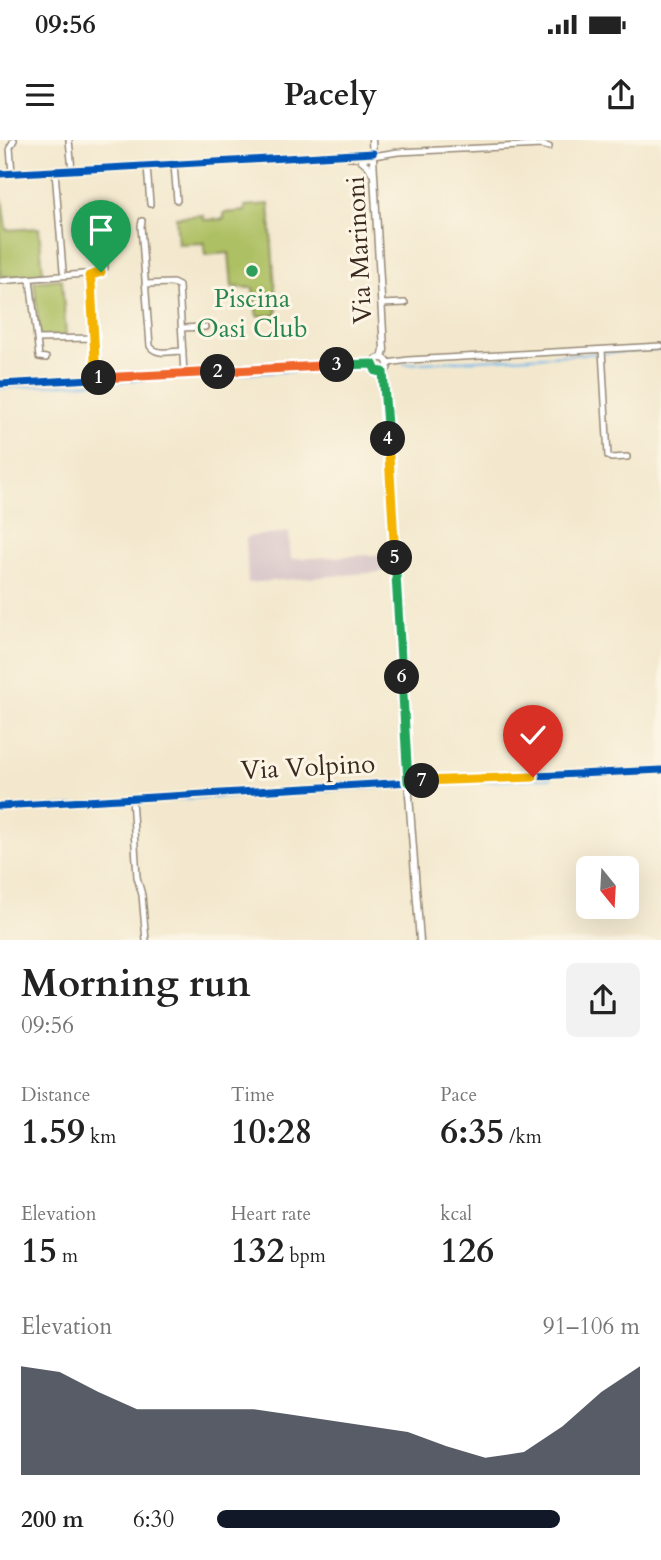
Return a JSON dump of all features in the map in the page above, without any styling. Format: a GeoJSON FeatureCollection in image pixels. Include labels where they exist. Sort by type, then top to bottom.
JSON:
{"type":"FeatureCollection","features":[{"type":"Feature","properties":{"kind":"main road","name":"Via Marinoni"},"geometry":{"type":"LineString","coordinates":[[373,140],[387,368],[383,372]]}},
{"type":"Feature","properties":{"kind":"main road","name":"Via Marinoni"},"geometry":{"type":"LineString","coordinates":[[373,364],[376,359],[385,360]]}},
{"type":"Feature","properties":{"kind":"main road"},"geometry":{"type":"LineString","coordinates":[[373,364],[376,371],[383,372],[385,382],[420,940]]}},
{"type":"Feature","properties":{"kind":"street"},"geometry":{"type":"LineString","coordinates":[[69,140],[72,170]]}},
{"type":"Feature","properties":{"kind":"street"},"geometry":{"type":"LineString","coordinates":[[12,141],[12,174]]}},
{"type":"Feature","properties":{"kind":"street"},"geometry":{"type":"LineString","coordinates":[[335,156],[359,158],[419,151],[542,145],[549,147]]}},
{"type":"Feature","properties":{"kind":"street"},"geometry":{"type":"LineString","coordinates":[[0,174],[373,156]]}},
{"type":"Feature","properties":{"kind":"street"},"geometry":{"type":"LineString","coordinates":[[359,158],[368,166],[374,179]]}},
{"type":"Feature","properties":{"kind":"street"},"geometry":{"type":"LineString","coordinates":[[174,165],[177,200]]}},
{"type":"Feature","properties":{"kind":"street"},"geometry":{"type":"LineString","coordinates":[[147,166],[150,204]]}},
{"type":"Feature","properties":{"kind":"street"},"geometry":{"type":"LineString","coordinates":[[55,171],[63,271]]}},
{"type":"Feature","properties":{"kind":"street"},"geometry":{"type":"LineString","coordinates":[[142,221],[151,348],[159,352],[183,351]]}},
{"type":"Feature","properties":{"kind":"street"},"geometry":{"type":"LineString","coordinates":[[0,281],[84,274],[89,276],[101,272],[105,268],[102,242],[99,239]]}},
{"type":"Feature","properties":{"kind":"street"},"geometry":{"type":"LineString","coordinates":[[89,276],[96,379]]}},
{"type":"Feature","properties":{"kind":"street"},"geometry":{"type":"LineString","coordinates":[[30,279],[39,358],[46,358]]}},
{"type":"Feature","properties":{"kind":"street"},"geometry":{"type":"LineString","coordinates":[[145,284],[178,284],[184,374]]}},
{"type":"Feature","properties":{"kind":"street"},"geometry":{"type":"LineString","coordinates":[[381,304],[405,303]]}},
{"type":"Feature","properties":{"kind":"street"},"geometry":{"type":"LineString","coordinates":[[182,328],[205,327]]}},
{"type":"Feature","properties":{"kind":"street"},"geometry":{"type":"LineString","coordinates":[[37,339],[94,338]]}},
{"type":"Feature","properties":{"kind":"street"},"geometry":{"type":"LineString","coordinates":[[385,360],[602,353],[661,346]]}},
{"type":"Feature","properties":{"kind":"street"},"geometry":{"type":"LineString","coordinates":[[602,353],[608,457],[627,457]]}},
{"type":"Feature","properties":{"kind":"street"},"geometry":{"type":"LineString","coordinates":[[0,384],[373,364]]}},
{"type":"Feature","properties":{"kind":"street","name":"Via Volpino"},"geometry":{"type":"LineString","coordinates":[[0,806],[132,801],[408,782],[661,770]]}},
{"type":"Feature","properties":{"kind":"street"},"geometry":{"type":"LineString","coordinates":[[132,801],[137,877],[142,895],[146,940]]}},
{"type":"Feature","properties":{"kind":"shaded area"},"geometry":{"type":"Polygon","coordinates":[[[289,532],[291,559],[391,554],[392,571],[248,583],[246,538],[289,532]]]}},
{"type":"Feature","properties":{"kind":"green space"},"geometry":{"type":"Polygon","coordinates":[[[0,199],[6,230],[39,228],[43,274],[0,277],[0,199]]]}},
{"type":"Feature","properties":{"kind":"green space","name":"Piscina Oasi Club"},"geometry":{"type":"Polygon","coordinates":[[[269,204],[277,315],[257,316],[253,288],[232,287],[229,253],[205,255],[204,243],[178,244],[176,217],[203,215],[204,220],[224,219],[224,213],[245,211],[245,206],[269,204]]]}},
{"type":"Feature","properties":{"kind":"green space"},"geometry":{"type":"Polygon","coordinates":[[[62,279],[66,336],[40,337],[34,282],[62,279]]]}},
{"type":"Feature","properties":{"kind":"waterway"},"geometry":{"type":"LineString","coordinates":[[404,364],[661,350]]}},
{"type":"Feature","properties":{"kind":"waterway"},"geometry":{"type":"LineString","coordinates":[[0,388],[365,367]]}},
{"type":"Feature","properties":{"kind":"waterway"},"geometry":{"type":"LineString","coordinates":[[416,785],[552,778]]}},
{"type":"Feature","properties":{"kind":"waterway"},"geometry":{"type":"LineString","coordinates":[[0,810],[402,786]]}},
{"type":"Feature","properties":{"kind":"cycle path"},"geometry":{"type":"LineString","coordinates":[[0,174],[373,153]]}},
{"type":"Feature","properties":{"kind":"cycle path"},"geometry":{"type":"LineString","coordinates":[[0,384],[373,364]]}},
{"type":"Feature","properties":{"kind":"cycle path"},"geometry":{"type":"LineString","coordinates":[[0,806],[661,770]]}},
{"type":"Feature","properties":{"kind":"place","name":"Piscina Oasi Club"},"geometry":{"type":"Point","coordinates":[252,271]}},
{"type":"Feature","properties":{"kind":"route"},"geometry":{"type":"LineString","coordinates":[[101,272],[89,276],[96,379],[365,363],[373,364],[376,371],[383,372],[408,782],[533,777]]}}]}
